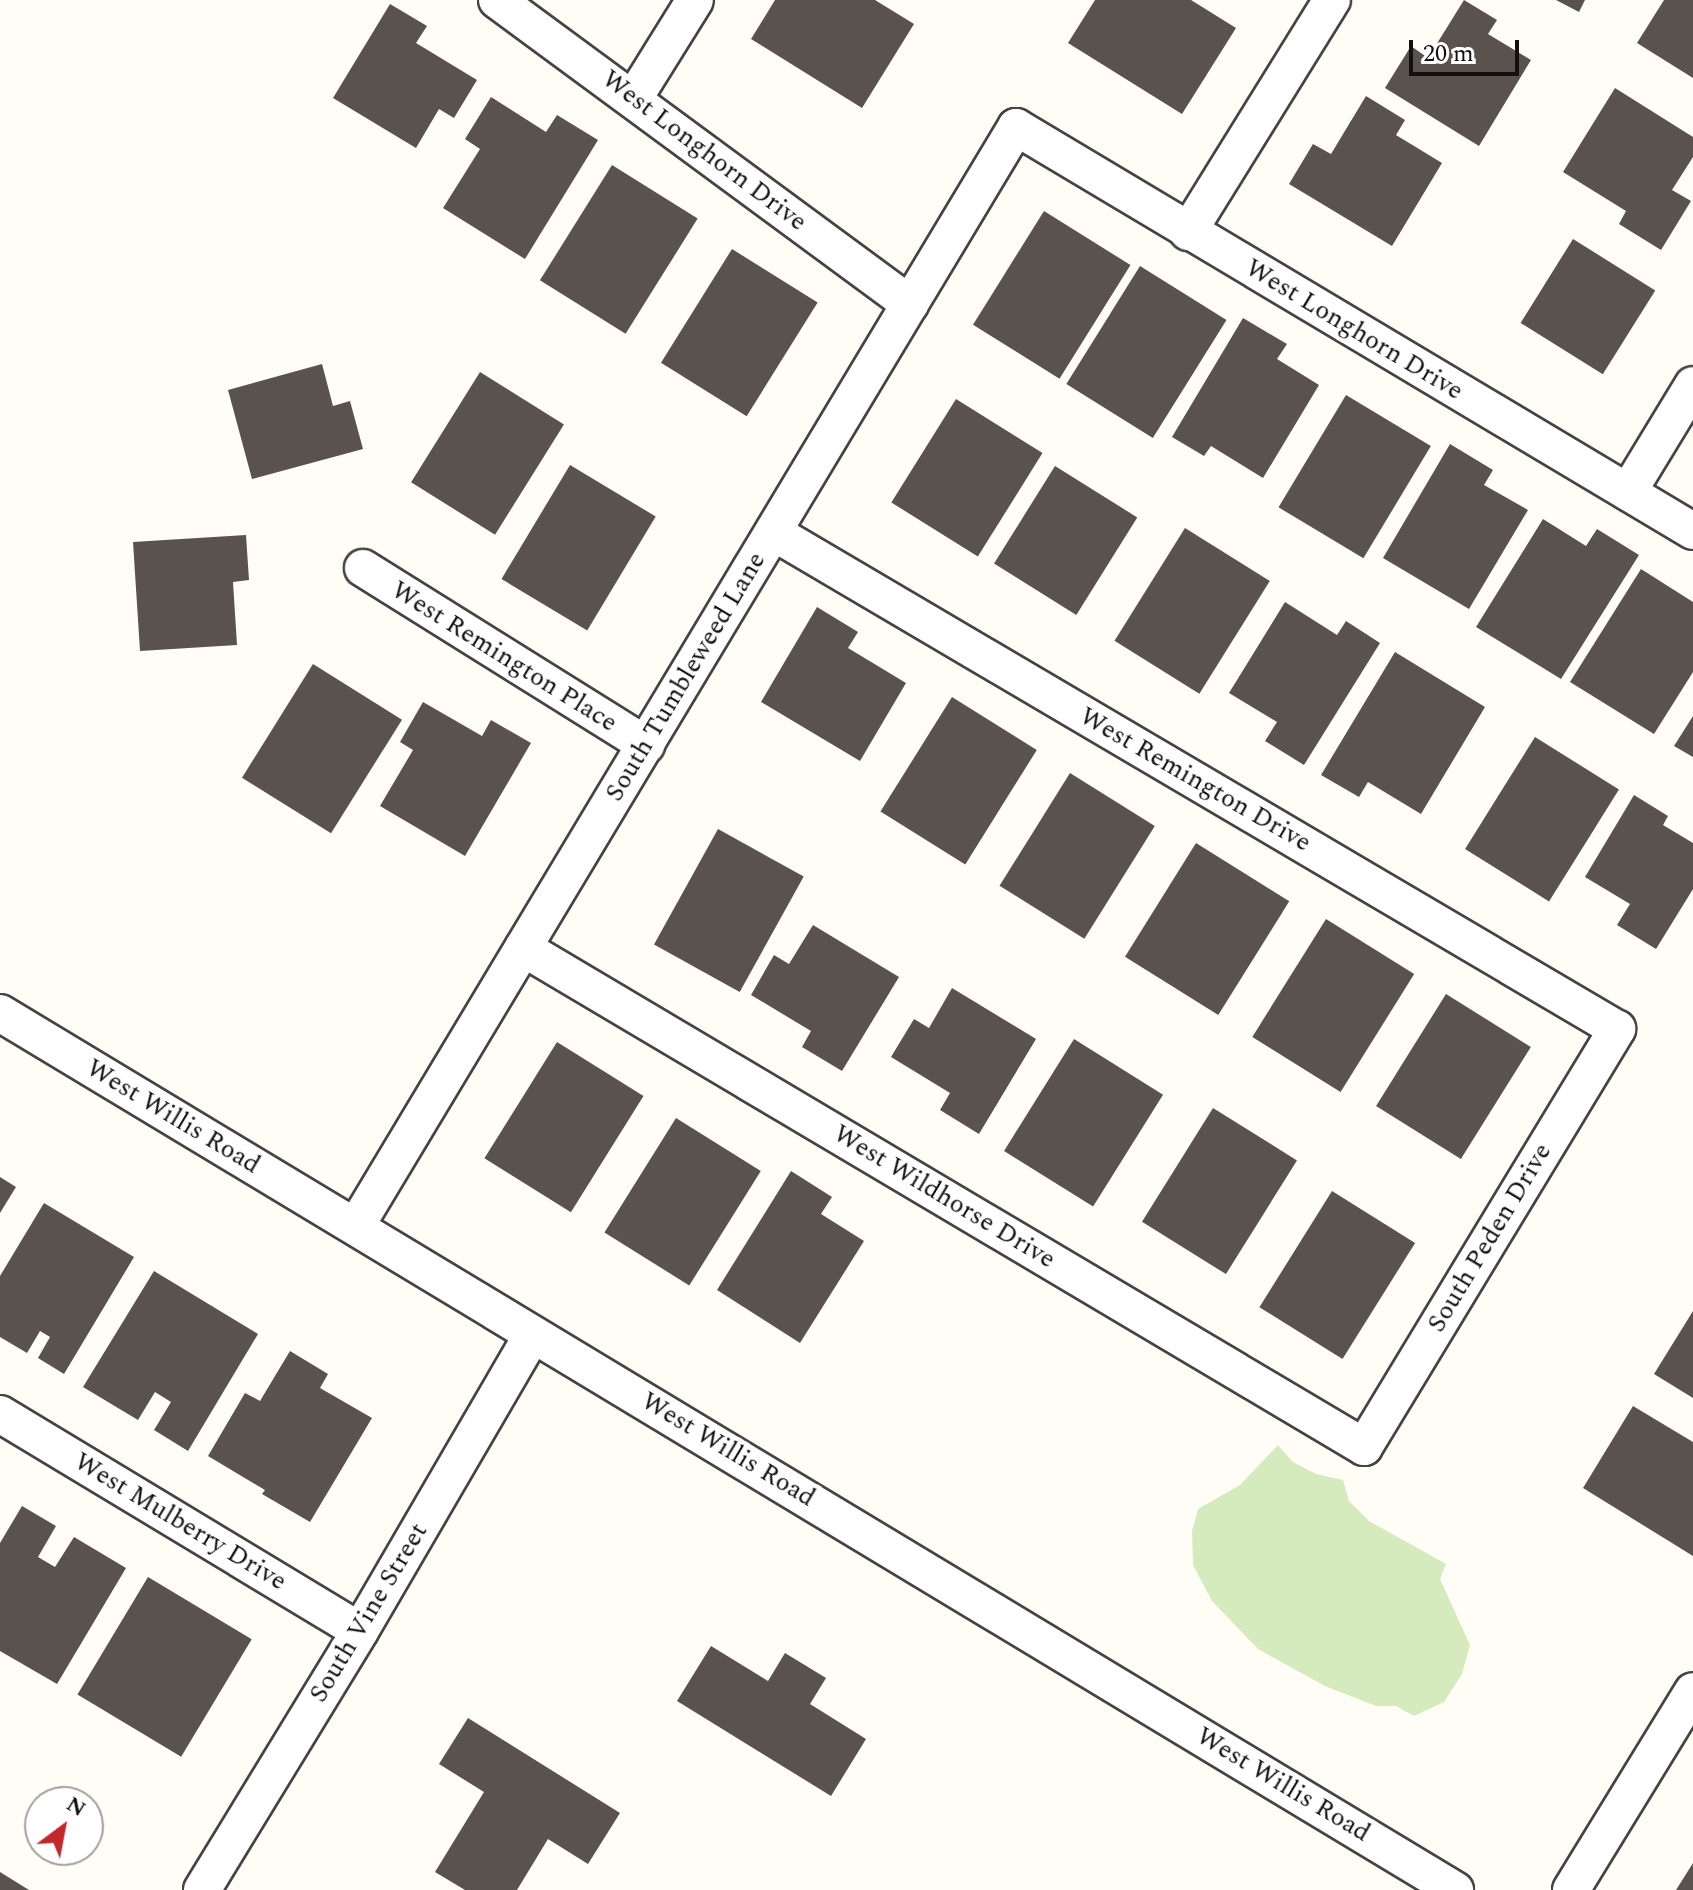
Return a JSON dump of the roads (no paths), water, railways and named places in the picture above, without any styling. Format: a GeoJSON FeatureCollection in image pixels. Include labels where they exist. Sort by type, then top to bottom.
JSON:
{"type":"FeatureCollection","features":[{"type":"Feature","properties":{"kind":"street","name":"West Longhorn Drive"},"geometry":{"type":"LineString","coordinates":[[497,0],[910,304]]}},
{"type":"Feature","properties":{"kind":"street"},"geometry":{"type":"LineString","coordinates":[[634,98],[695,0]]}},
{"type":"Feature","properties":{"kind":"street"},"geometry":{"type":"LineString","coordinates":[[1188,232],[1332,0]]}},
{"type":"Feature","properties":{"kind":"street","name":"West Longhorn Drive"},"geometry":{"type":"LineString","coordinates":[[1016,127],[1693,531]]}},
{"type":"Feature","properties":{"kind":"street","name":"South Tumbleweed Lane"},"geometry":{"type":"LineString","coordinates":[[356,1226],[1016,127]]}},
{"type":"Feature","properties":{"kind":"street"},"geometry":{"type":"LineString","coordinates":[[1628,492],[1693,385]]}},
{"type":"Feature","properties":{"kind":"street","name":"West Remington Drive"},"geometry":{"type":"LineString","coordinates":[[773,532],[1617,1029]]}},
{"type":"Feature","properties":{"kind":"street","name":"West Remington Place"},"geometry":{"type":"LineString","coordinates":[[363,568],[646,745]]}},
{"type":"Feature","properties":{"kind":"street","name":"West Wildhorse Drive"},"geometry":{"type":"LineString","coordinates":[[523,948],[1364,1447]]}},
{"type":"Feature","properties":{"kind":"street","name":"West Willis Road"},"geometry":{"type":"LineString","coordinates":[[0,1013],[1455,1890]]}},
{"type":"Feature","properties":{"kind":"street","name":"South Peden Drive"},"geometry":{"type":"LineString","coordinates":[[1364,1447],[1617,1029]]}},
{"type":"Feature","properties":{"kind":"street","name":"South Vine Street"},"geometry":{"type":"LineString","coordinates":[[213,1886],[532,1335]]}},
{"type":"Feature","properties":{"kind":"street","name":"West Mulberry Drive"},"geometry":{"type":"LineString","coordinates":[[0,1414],[360,1631]]}},
{"type":"Feature","properties":{"kind":"street"},"geometry":{"type":"LineString","coordinates":[[1571,1890],[1693,1691]]}}]}
